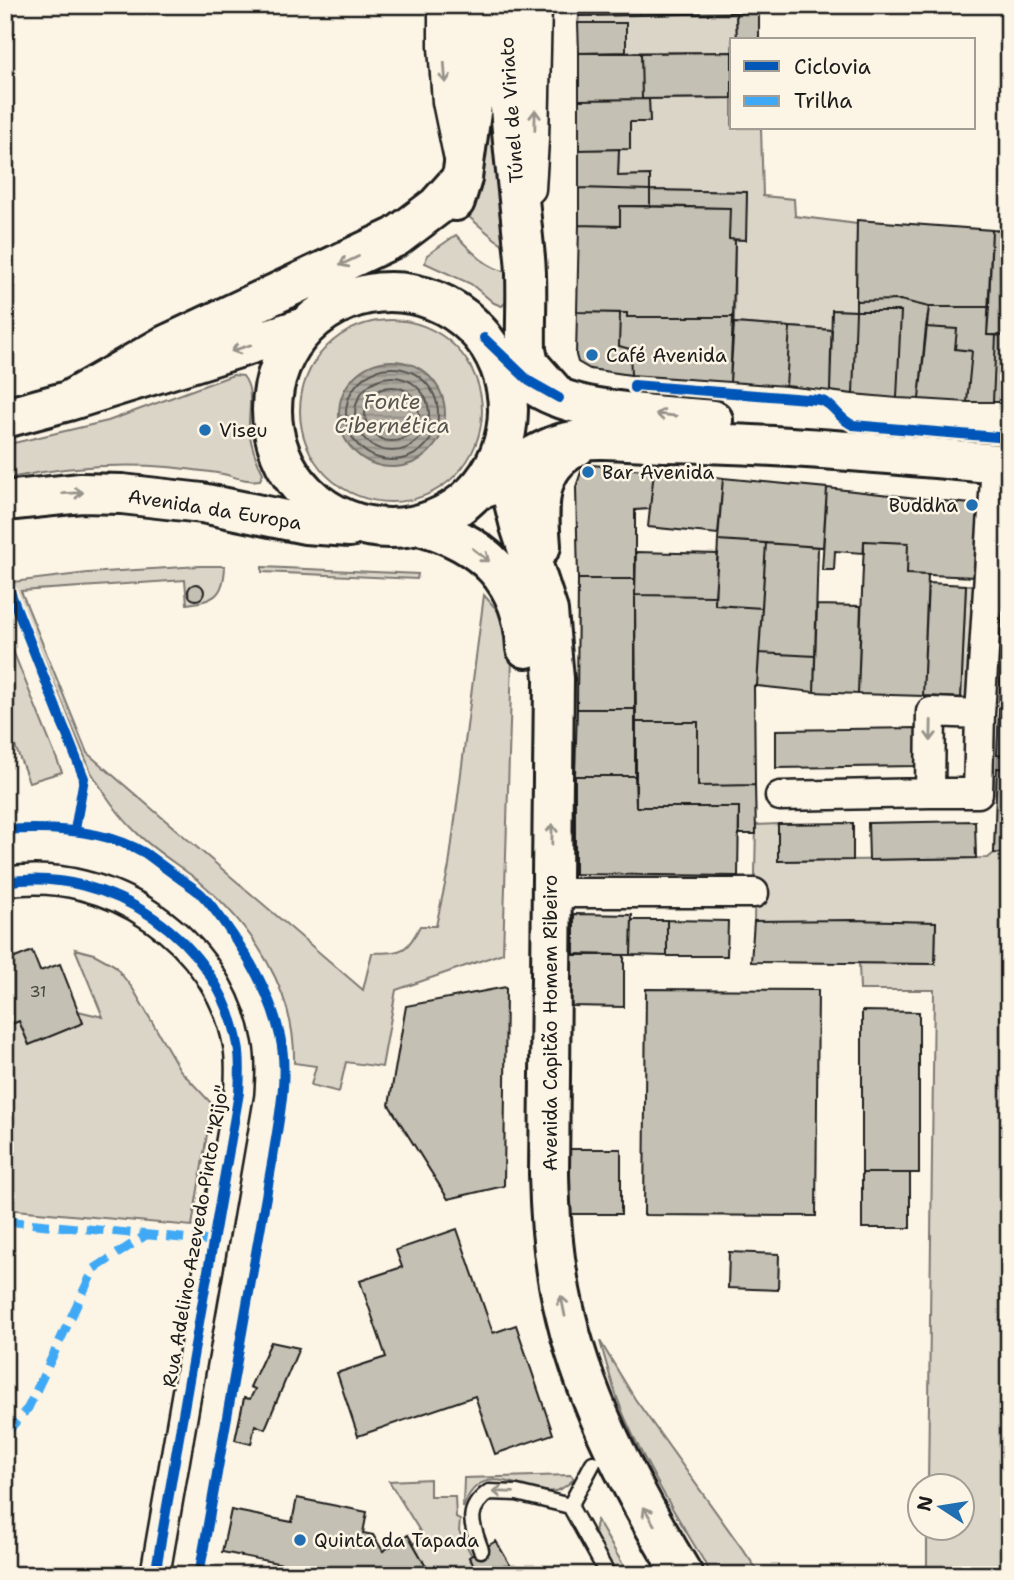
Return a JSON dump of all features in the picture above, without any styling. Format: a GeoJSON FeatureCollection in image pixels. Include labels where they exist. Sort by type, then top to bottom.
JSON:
{"type":"FeatureCollection","features":[{"type":"Feature","properties":{"kind":"main road","name":"Túnel de Viriato"},"geometry":{"type":"LineString","coordinates":[[338,303],[381,273],[435,229],[448,215],[457,197],[473,99],[474,5]]}},
{"type":"Feature","properties":{"kind":"main road","name":"Túnel de Viriato"},"geometry":{"type":"LineString","coordinates":[[506,5],[505,42],[510,124],[525,276]]}},
{"type":"Feature","properties":{"kind":"main road"},"geometry":{"type":"LineString","coordinates":[[68,401],[164,346],[396,237],[437,206],[462,178]]}},
{"type":"Feature","properties":{"kind":"main road"},"geometry":{"type":"LineString","coordinates":[[498,357],[516,341],[525,276]]}},
{"type":"Feature","properties":{"kind":"main road"},"geometry":{"type":"LineString","coordinates":[[525,276],[526,350],[529,364],[559,398]]}},
{"type":"Feature","properties":{"kind":"main road"},"geometry":{"type":"LineString","coordinates":[[853,451],[727,422],[614,410],[559,398],[529,382],[498,357],[454,310],[418,294],[377,292],[338,303],[306,327],[283,360],[272,399],[275,437],[289,472],[313,501],[346,521],[383,529],[420,525],[455,509],[503,462],[562,443],[590,440],[853,451],[1002,465]]}},
{"type":"Feature","properties":{"kind":"main road"},"geometry":{"type":"LineString","coordinates":[[5,418],[306,327]]}},
{"type":"Feature","properties":{"kind":"main road"},"geometry":{"type":"LineString","coordinates":[[498,357],[509,414],[503,462]]}},
{"type":"Feature","properties":{"kind":"main road"},"geometry":{"type":"LineString","coordinates":[[548,611],[539,517],[542,481],[547,471],[571,449],[590,440]]}},
{"type":"Feature","properties":{"kind":"main road","name":"Avenida Capitão Homem Ribeiro"},"geometry":{"type":"LineString","coordinates":[[503,462],[548,611],[554,679],[549,1174],[550,1225],[562,1300],[580,1365],[596,1409],[640,1499],[683,1575]]}},
{"type":"Feature","properties":{"kind":"main road","name":"Avenida da Europa"},"geometry":{"type":"LineString","coordinates":[[5,501],[82,493],[122,494],[202,503],[305,524],[383,529]]}},
{"type":"Feature","properties":{"kind":"main road","name":"Avenida Capitão Homem Ribeiro"},"geometry":{"type":"LineString","coordinates":[[420,525],[453,536],[486,558],[505,576],[523,615],[527,668],[526,1236],[537,1306],[559,1384],[593,1462],[653,1575]]}},
{"type":"Feature","properties":{"kind":"street"},"geometry":{"type":"LineString","coordinates":[[443,5],[447,102],[462,178]]}},
{"type":"Feature","properties":{"kind":"street"},"geometry":{"type":"LineString","coordinates":[[525,276],[534,140],[537,5]]}},
{"type":"Feature","properties":{"kind":"street"},"geometry":{"type":"LineString","coordinates":[[780,796],[978,793],[980,713],[1002,465]]}},
{"type":"Feature","properties":{"kind":"street"},"geometry":{"type":"LineString","coordinates":[[930,793],[931,712],[980,713]]}},
{"type":"Feature","properties":{"kind":"street","name":"Rua Adelino Azevedo Pinto \"Rijo\""},"geometry":{"type":"LineString","coordinates":[[5,881],[46,880],[114,896],[145,912],[175,933],[202,962],[222,998],[238,1045],[239,1093],[155,1575]]}},
{"type":"Feature","properties":{"kind":"street"},"geometry":{"type":"LineString","coordinates":[[551,893],[754,894]]}},
{"type":"Feature","properties":{"kind":"lane"},"geometry":{"type":"LineString","coordinates":[[570,1506],[593,1462]]}},
{"type":"Feature","properties":{"kind":"lane"},"geometry":{"type":"LineString","coordinates":[[481,1550],[471,1519],[478,1500],[489,1493],[517,1493],[570,1506],[606,1574]]}},
{"type":"Feature","properties":{"kind":"shaded area"},"geometry":{"type":"Polygon","coordinates":[[[490,12],[506,246],[469,217],[481,189],[490,12]]]}},
{"type":"Feature","properties":{"kind":"shaded area"},"geometry":{"type":"Polygon","coordinates":[[[736,13],[737,38],[730,38],[730,52],[626,52],[626,23],[578,23],[579,16],[736,13]]]}},
{"type":"Feature","properties":{"kind":"shaded area"},"geometry":{"type":"Polygon","coordinates":[[[730,98],[730,130],[761,130],[763,196],[794,199],[795,216],[857,224],[856,311],[832,310],[832,330],[734,323],[735,240],[745,240],[747,192],[650,190],[650,175],[618,176],[619,149],[630,149],[630,122],[650,122],[649,99],[730,98]]]}},
{"type":"Feature","properties":{"kind":"shaded area"},"geometry":{"type":"Polygon","coordinates":[[[456,235],[486,263],[508,272],[508,300],[502,306],[494,303],[471,284],[425,263],[427,255],[456,235]]]}},
{"type":"Feature","properties":{"kind":"shaded area"},"geometry":{"type":"Polygon","coordinates":[[[391,320],[426,327],[442,335],[455,347],[467,360],[475,376],[482,411],[475,446],[467,462],[455,475],[442,487],[426,495],[391,502],[356,495],[340,487],[327,475],[315,462],[307,446],[300,411],[307,376],[315,360],[327,347],[340,335],[356,327],[391,320]]]}},
{"type":"Feature","properties":{"kind":"shaded area"},"geometry":{"type":"Polygon","coordinates":[[[233,375],[243,376],[249,388],[249,430],[263,473],[260,480],[168,467],[127,466],[66,469],[5,479],[5,445],[108,421],[233,375]]]}},
{"type":"Feature","properties":{"kind":"shaded area"},"geometry":{"type":"Polygon","coordinates":[[[225,566],[220,590],[211,598],[197,603],[187,604],[185,580],[21,591],[87,753],[363,990],[372,953],[402,950],[411,942],[420,926],[436,926],[449,866],[484,595],[505,619],[512,658],[503,953],[396,990],[382,1067],[346,1062],[339,1092],[311,1085],[316,1066],[294,1063],[293,1036],[279,986],[267,962],[237,919],[200,882],[143,839],[101,788],[91,772],[12,582],[88,573],[225,566]]]}},
{"type":"Feature","properties":{"kind":"shaded area"},"geometry":{"type":"Polygon","coordinates":[[[262,567],[418,574],[417,579],[262,572],[262,567]]]}},
{"type":"Feature","properties":{"kind":"shaded area"},"geometry":{"type":"Polygon","coordinates":[[[1004,574],[1009,575],[1009,1575],[927,1575],[927,1542],[976,1542],[976,1472],[928,1472],[934,990],[860,990],[859,963],[935,964],[936,922],[754,921],[756,825],[778,824],[778,861],[988,858],[994,853],[1004,574]]]}},
{"type":"Feature","properties":{"kind":"shaded area"},"geometry":{"type":"Polygon","coordinates":[[[966,585],[975,585],[969,698],[961,698],[966,585]]]}},
{"type":"Feature","properties":{"kind":"shaded area"},"geometry":{"type":"Polygon","coordinates":[[[5,631],[62,772],[29,782],[5,720],[5,631]]]}},
{"type":"Feature","properties":{"kind":"shaded area"},"geometry":{"type":"Polygon","coordinates":[[[75,949],[94,954],[114,965],[133,989],[180,1070],[212,1104],[192,1226],[5,1209],[5,1027],[19,1021],[29,1045],[83,1023],[78,1011],[103,1017],[75,949]]]}},
{"type":"Feature","properties":{"kind":"shaded area"},"geometry":{"type":"Polygon","coordinates":[[[600,1341],[635,1399],[761,1575],[712,1575],[644,1459],[617,1399],[600,1341]]]}},
{"type":"Feature","properties":{"kind":"shaded area"},"geometry":{"type":"Polygon","coordinates":[[[571,1475],[574,1479],[555,1491],[543,1491],[504,1481],[481,1483],[471,1492],[463,1508],[464,1478],[571,1475]]]}},
{"type":"Feature","properties":{"kind":"shaded area"},"geometry":{"type":"Polygon","coordinates":[[[430,1479],[430,1496],[455,1496],[456,1518],[460,1520],[459,1531],[472,1556],[469,1558],[480,1575],[431,1575],[413,1544],[423,1536],[389,1481],[430,1479]]]}},
{"type":"Feature","properties":{"kind":"shaded area"},"geometry":{"type":"Polygon","coordinates":[[[597,1520],[629,1575],[618,1575],[601,1548],[595,1534],[597,1520]]]}},
{"type":"Feature","properties":{"kind":"water","name":"Fonte Cibernética"},"geometry":{"type":"Polygon","coordinates":[[[392,361],[412,365],[430,376],[441,394],[445,414],[441,434],[430,452],[412,463],[392,467],[372,463],[354,452],[343,434],[339,414],[343,394],[354,376],[372,365],[392,361]]]}},
{"type":"Feature","properties":{"kind":"building"},"geometry":{"type":"Polygon","coordinates":[[[579,5],[639,5],[639,15],[579,16],[579,5]]]}},
{"type":"Feature","properties":{"kind":"building"},"geometry":{"type":"Polygon","coordinates":[[[639,5],[759,5],[759,12],[639,15],[639,5]]]}},
{"type":"Feature","properties":{"kind":"building"},"geometry":{"type":"Polygon","coordinates":[[[759,12],[759,38],[737,38],[736,13],[759,12]]]}},
{"type":"Feature","properties":{"kind":"building"},"geometry":{"type":"Polygon","coordinates":[[[578,23],[626,23],[626,52],[579,53],[578,23]]]}},
{"type":"Feature","properties":{"kind":"building"},"geometry":{"type":"Polygon","coordinates":[[[730,52],[730,98],[642,99],[641,53],[730,52]]]}},
{"type":"Feature","properties":{"kind":"building"},"geometry":{"type":"Polygon","coordinates":[[[579,53],[641,53],[642,99],[579,100],[579,53]]]}},
{"type":"Feature","properties":{"kind":"building"},"geometry":{"type":"Polygon","coordinates":[[[649,99],[650,122],[630,122],[630,149],[579,150],[579,100],[649,99]]]}},
{"type":"Feature","properties":{"kind":"building"},"geometry":{"type":"Polygon","coordinates":[[[619,149],[618,176],[650,175],[650,190],[579,188],[579,150],[619,149]]]}},
{"type":"Feature","properties":{"kind":"building"},"geometry":{"type":"Polygon","coordinates":[[[579,188],[650,190],[650,206],[620,206],[620,226],[579,225],[579,188]]]}},
{"type":"Feature","properties":{"kind":"building"},"geometry":{"type":"Polygon","coordinates":[[[650,190],[747,192],[746,240],[729,239],[730,208],[650,206],[650,190]]]}},
{"type":"Feature","properties":{"kind":"building"},"geometry":{"type":"Polygon","coordinates":[[[620,206],[730,208],[729,239],[735,240],[733,317],[627,317],[627,313],[577,312],[579,225],[620,226],[620,206]]]}},
{"type":"Feature","properties":{"kind":"building"},"geometry":{"type":"Polygon","coordinates":[[[857,220],[992,230],[989,307],[929,307],[900,300],[856,301],[857,220]]]}},
{"type":"Feature","properties":{"kind":"building"},"geometry":{"type":"Polygon","coordinates":[[[992,230],[1009,231],[1009,268],[1004,268],[1002,310],[1006,310],[1006,318],[1009,318],[1009,336],[987,335],[992,230]]]}},
{"type":"Feature","properties":{"kind":"building"},"geometry":{"type":"Polygon","coordinates":[[[1004,268],[1009,268],[1009,318],[1006,318],[1006,310],[1002,310],[1004,268]]]}},
{"type":"Feature","properties":{"kind":"building"},"geometry":{"type":"Polygon","coordinates":[[[900,300],[929,307],[919,399],[897,398],[901,311],[856,311],[856,301],[900,300]]]}},
{"type":"Feature","properties":{"kind":"building"},"geometry":{"type":"Polygon","coordinates":[[[929,307],[989,307],[987,335],[996,335],[993,402],[967,402],[972,351],[955,349],[957,329],[926,327],[929,307]]]}},
{"type":"Feature","properties":{"kind":"building"},"geometry":{"type":"Polygon","coordinates":[[[832,310],[856,311],[853,394],[830,391],[832,310]]]}},
{"type":"Feature","properties":{"kind":"building"},"geometry":{"type":"Polygon","coordinates":[[[856,311],[901,311],[897,398],[853,394],[856,311]]]}},
{"type":"Feature","properties":{"kind":"building"},"geometry":{"type":"Polygon","coordinates":[[[577,312],[620,313],[619,346],[630,349],[631,375],[590,369],[578,362],[577,312]]]}},
{"type":"Feature","properties":{"kind":"building"},"geometry":{"type":"Polygon","coordinates":[[[620,313],[627,313],[627,317],[733,317],[730,382],[631,375],[630,349],[619,346],[620,313]]]}},
{"type":"Feature","properties":{"kind":"building"},"geometry":{"type":"Polygon","coordinates":[[[734,323],[790,327],[786,386],[730,382],[734,323]]]}},
{"type":"Feature","properties":{"kind":"building"},"geometry":{"type":"Polygon","coordinates":[[[790,327],[832,330],[830,391],[786,386],[790,327]]]}},
{"type":"Feature","properties":{"kind":"building"},"geometry":{"type":"Polygon","coordinates":[[[926,327],[957,329],[955,349],[972,351],[967,402],[919,399],[926,327]]]}},
{"type":"Feature","properties":{"kind":"building"},"geometry":{"type":"Polygon","coordinates":[[[996,335],[1009,336],[1009,402],[993,402],[996,335]]]}},
{"type":"Feature","properties":{"kind":"building"},"geometry":{"type":"Polygon","coordinates":[[[586,466],[654,471],[650,509],[635,510],[635,579],[578,579],[576,487],[581,472],[586,466]]]}},
{"type":"Feature","properties":{"kind":"building"},"geometry":{"type":"Polygon","coordinates":[[[654,471],[723,478],[718,534],[648,527],[654,471]]]}},
{"type":"Feature","properties":{"kind":"building"},"geometry":{"type":"Polygon","coordinates":[[[723,478],[827,488],[823,547],[718,540],[723,478]]]}},
{"type":"Feature","properties":{"kind":"building"},"geometry":{"type":"Polygon","coordinates":[[[827,488],[979,505],[976,577],[907,574],[908,543],[864,541],[864,553],[835,551],[834,570],[822,570],[827,488]]]}},
{"type":"Feature","properties":{"kind":"building"},"geometry":{"type":"Polygon","coordinates":[[[1005,508],[1009,508],[1009,575],[1001,574],[1005,508]]]}},
{"type":"Feature","properties":{"kind":"building"},"geometry":{"type":"Polygon","coordinates":[[[718,540],[766,543],[762,608],[715,605],[718,540]]]}},
{"type":"Feature","properties":{"kind":"building"},"geometry":{"type":"Polygon","coordinates":[[[864,541],[908,543],[907,574],[928,575],[923,696],[858,694],[864,541]]]}},
{"type":"Feature","properties":{"kind":"building"},"geometry":{"type":"Polygon","coordinates":[[[766,543],[818,547],[815,656],[759,653],[766,543]]]}},
{"type":"Feature","properties":{"kind":"building"},"geometry":{"type":"Polygon","coordinates":[[[636,552],[718,554],[715,596],[635,595],[636,552]]]}},
{"type":"Feature","properties":{"kind":"building"},"geometry":{"type":"Polygon","coordinates":[[[578,579],[635,579],[635,709],[577,709],[578,579]]]}},
{"type":"Feature","properties":{"kind":"building"},"geometry":{"type":"Polygon","coordinates":[[[928,583],[966,585],[961,698],[923,696],[928,583]]]}},
{"type":"Feature","properties":{"kind":"building"},"geometry":{"type":"Polygon","coordinates":[[[1004,583],[1009,583],[1009,663],[1001,663],[1004,583]]]}},
{"type":"Feature","properties":{"kind":"building"},"geometry":{"type":"Polygon","coordinates":[[[193,584],[199,584],[204,592],[202,598],[193,600],[188,595],[188,589],[193,584]]]}},
{"type":"Feature","properties":{"kind":"building"},"geometry":{"type":"Polygon","coordinates":[[[635,595],[715,596],[715,605],[762,608],[757,686],[754,686],[755,785],[698,786],[698,722],[636,722],[635,595]]]}},
{"type":"Feature","properties":{"kind":"building"},"geometry":{"type":"Polygon","coordinates":[[[817,605],[861,606],[858,694],[814,692],[817,605]]]}},
{"type":"Feature","properties":{"kind":"building"},"geometry":{"type":"Polygon","coordinates":[[[759,653],[815,656],[814,692],[757,686],[759,653]]]}},
{"type":"Feature","properties":{"kind":"building"},"geometry":{"type":"Polygon","coordinates":[[[1001,671],[1009,671],[1009,756],[997,755],[1001,671]]]}},
{"type":"Feature","properties":{"kind":"building"},"geometry":{"type":"Polygon","coordinates":[[[577,709],[635,709],[635,776],[575,776],[577,709]]]}},
{"type":"Feature","properties":{"kind":"building"},"geometry":{"type":"Polygon","coordinates":[[[636,722],[698,722],[698,786],[755,785],[756,834],[739,834],[739,807],[636,807],[636,722]]]}},
{"type":"Feature","properties":{"kind":"building"},"geometry":{"type":"Polygon","coordinates":[[[917,728],[917,766],[776,768],[776,730],[917,728]]]}},
{"type":"Feature","properties":{"kind":"building"},"geometry":{"type":"Polygon","coordinates":[[[997,768],[1009,769],[1009,854],[994,853],[997,768]]]}},
{"type":"Feature","properties":{"kind":"building"},"geometry":{"type":"Polygon","coordinates":[[[575,776],[635,776],[636,807],[739,807],[738,876],[575,874],[575,776]]]}},
{"type":"Feature","properties":{"kind":"building"},"geometry":{"type":"Polygon","coordinates":[[[975,821],[976,858],[869,860],[868,823],[975,821]]]}},
{"type":"Feature","properties":{"kind":"building"},"geometry":{"type":"Polygon","coordinates":[[[853,823],[853,860],[778,861],[778,824],[853,823]]]}},
{"type":"Feature","properties":{"kind":"building"},"geometry":{"type":"Polygon","coordinates":[[[574,914],[632,915],[631,955],[574,955],[574,914]]]}},
{"type":"Feature","properties":{"kind":"building"},"geometry":{"type":"Polygon","coordinates":[[[632,920],[667,920],[667,956],[631,955],[632,920]]]}},
{"type":"Feature","properties":{"kind":"building"},"geometry":{"type":"Polygon","coordinates":[[[667,920],[728,921],[727,956],[667,956],[667,920]]]}},
{"type":"Feature","properties":{"kind":"building"},"geometry":{"type":"Polygon","coordinates":[[[754,921],[936,922],[935,964],[751,962],[754,921]]]}},
{"type":"Feature","properties":{"kind":"building"},"geometry":{"type":"Polygon","coordinates":[[[32,951],[40,971],[60,964],[83,1023],[29,1045],[19,1021],[5,1027],[5,962],[32,951]]]}},
{"type":"Feature","properties":{"kind":"building"},"geometry":{"type":"Polygon","coordinates":[[[572,954],[624,955],[624,1007],[571,1006],[572,954]]]}},
{"type":"Feature","properties":{"kind":"building"},"geometry":{"type":"Polygon","coordinates":[[[506,987],[504,1186],[448,1199],[389,1105],[406,1006],[506,987]]]}},
{"type":"Feature","properties":{"kind":"building"},"geometry":{"type":"Polygon","coordinates":[[[646,989],[818,990],[816,1216],[644,1215],[646,989]]]}},
{"type":"Feature","properties":{"kind":"building"},"geometry":{"type":"Polygon","coordinates":[[[862,1011],[919,1012],[919,1173],[862,1173],[862,1011]]]}},
{"type":"Feature","properties":{"kind":"building"},"geometry":{"type":"Polygon","coordinates":[[[569,1149],[621,1149],[621,1214],[570,1214],[569,1149]]]}},
{"type":"Feature","properties":{"kind":"building"},"geometry":{"type":"Polygon","coordinates":[[[862,1173],[910,1173],[910,1228],[862,1228],[862,1173]]]}},
{"type":"Feature","properties":{"kind":"building"},"geometry":{"type":"Polygon","coordinates":[[[457,1229],[493,1333],[516,1325],[553,1434],[495,1454],[475,1396],[358,1436],[337,1373],[386,1357],[360,1281],[402,1267],[396,1250],[457,1229]]]}},
{"type":"Feature","properties":{"kind":"building"},"geometry":{"type":"Polygon","coordinates":[[[729,1252],[779,1254],[778,1290],[728,1288],[729,1252]]]}},
{"type":"Feature","properties":{"kind":"building"},"geometry":{"type":"Polygon","coordinates":[[[271,1342],[299,1348],[265,1429],[255,1425],[251,1444],[235,1440],[244,1398],[250,1399],[255,1389],[250,1387],[271,1342]]]}},
{"type":"Feature","properties":{"kind":"building","name":"Quinta da Tapada"},"geometry":{"type":"Polygon","coordinates":[[[297,1498],[367,1512],[363,1533],[373,1535],[383,1551],[408,1535],[431,1575],[338,1575],[222,1552],[231,1510],[292,1522],[297,1498]]]}},
{"type":"Feature","properties":{"kind":"building"},"geometry":{"type":"Polygon","coordinates":[[[496,1541],[516,1575],[480,1575],[469,1557],[496,1541]]]}},
{"type":"Feature","properties":{"kind":"marked path"},"geometry":{"type":"LineString","coordinates":[[5,1221],[212,1241]]}},
{"type":"Feature","properties":{"kind":"marked path"},"geometry":{"type":"LineString","coordinates":[[5,1434],[28,1408],[94,1269],[146,1235]]}},
{"type":"Feature","properties":{"kind":"cycle path"},"geometry":{"type":"LineString","coordinates":[[484,338],[529,381],[559,398]]}},
{"type":"Feature","properties":{"kind":"cycle path"},"geometry":{"type":"LineString","coordinates":[[634,388],[634,385],[819,400],[829,404],[853,425],[1009,438]]}},
{"type":"Feature","properties":{"kind":"cycle path"},"geometry":{"type":"LineString","coordinates":[[5,579],[84,778],[75,830]]}},
{"type":"Feature","properties":{"kind":"cycle path"},"geometry":{"type":"LineString","coordinates":[[5,830],[77,831],[112,839],[145,853],[201,894],[217,913],[254,969],[277,1024],[284,1066],[280,1112],[199,1575]]}},
{"type":"Feature","properties":{"kind":"cycle path"},"geometry":{"type":"LineString","coordinates":[[5,882],[44,880],[83,886],[120,898],[154,918],[184,943],[208,973],[227,1007],[238,1045],[239,1093],[155,1575]]}},
{"type":"Feature","properties":{"kind":"place","name":"Café Avenida"},"geometry":{"type":"Point","coordinates":[592,355]}},
{"type":"Feature","properties":{"kind":"place","name":"Viseu"},"geometry":{"type":"Point","coordinates":[205,430]}},
{"type":"Feature","properties":{"kind":"place","name":"Bar Avenida"},"geometry":{"type":"Point","coordinates":[588,472]}},
{"type":"Feature","properties":{"kind":"place","name":"Buddha"},"geometry":{"type":"Point","coordinates":[972,505]}},
{"type":"Feature","properties":{"kind":"place","name":"Quinta da Tapada"},"geometry":{"type":"Point","coordinates":[300,1540]}}]}
